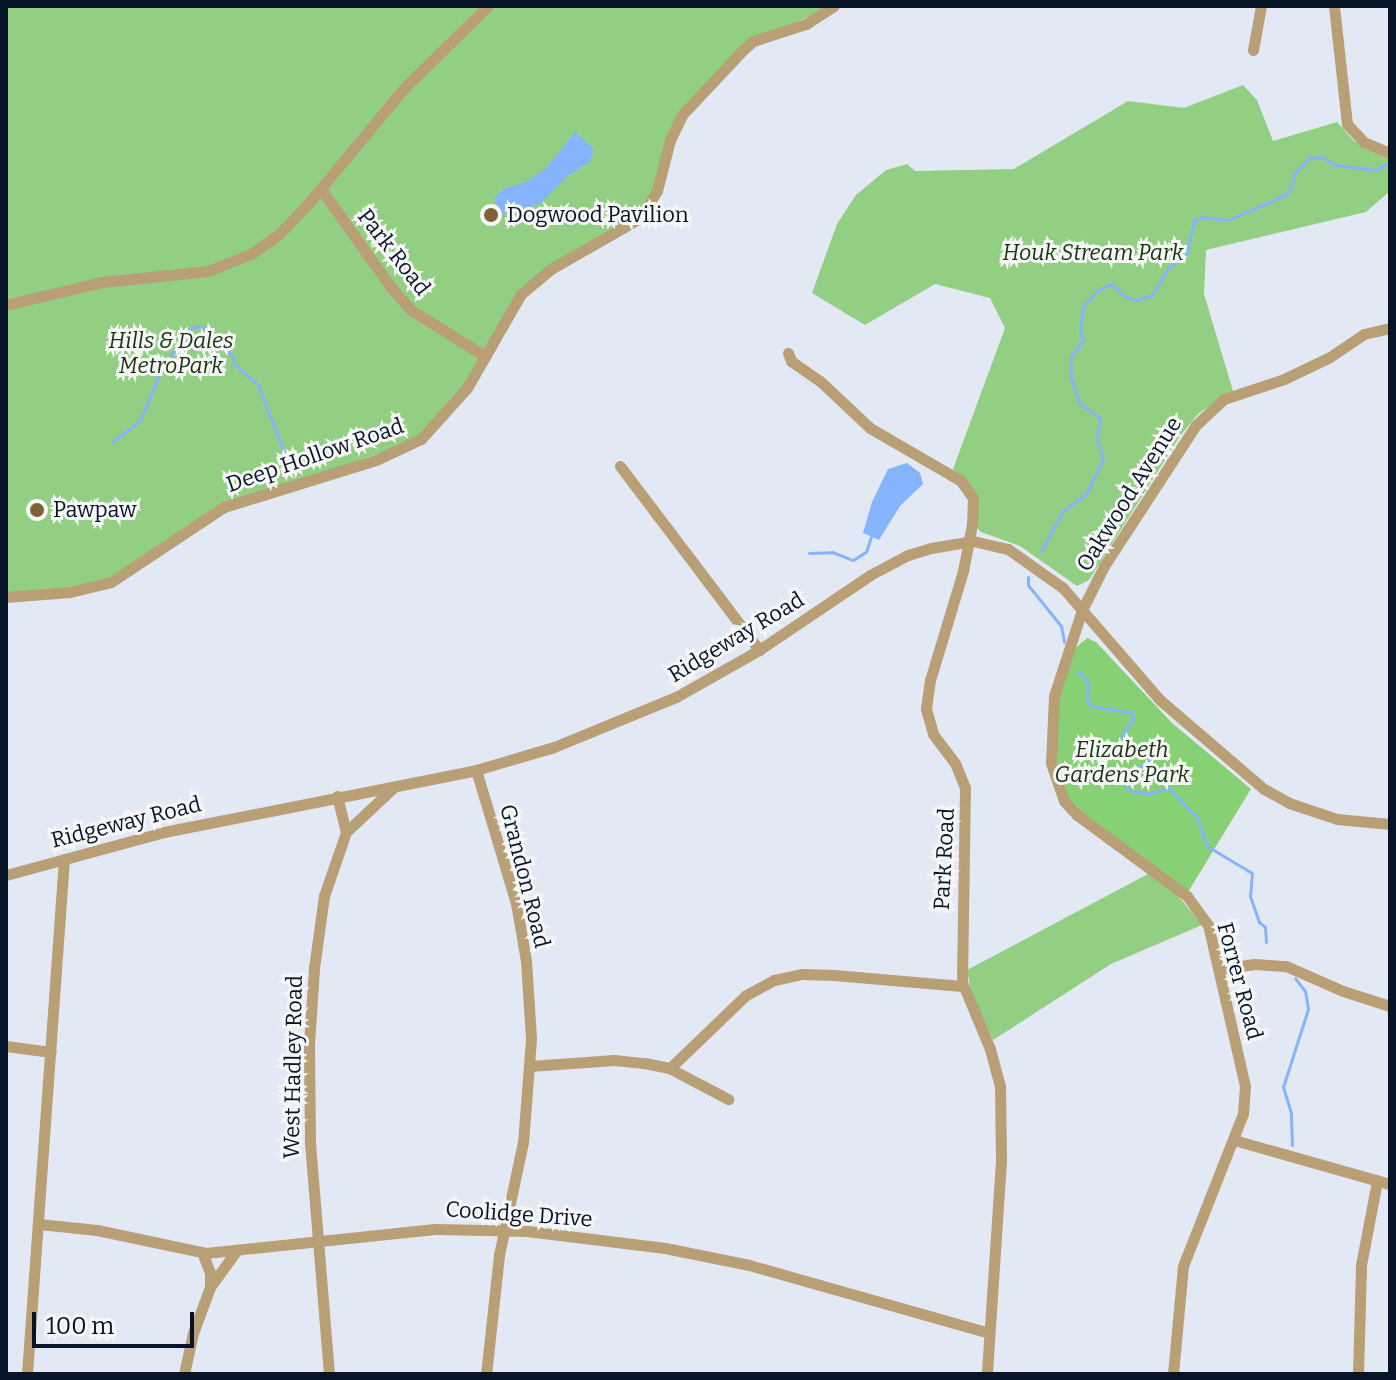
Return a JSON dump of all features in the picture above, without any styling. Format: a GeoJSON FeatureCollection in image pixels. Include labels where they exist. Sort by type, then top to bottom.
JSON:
{"type":"FeatureCollection","features":[{"type":"Feature","properties":{"kind":"street"},"geometry":{"type":"LineString","coordinates":[[6,305],[70,287],[187,275],[233,263],[278,235],[321,189],[405,87],[488,6]]}},
{"type":"Feature","properties":{"kind":"street","name":"Deep Hollow Road"},"geometry":{"type":"LineString","coordinates":[[6,597],[70,592],[111,582],[224,507],[395,453],[430,432],[467,388],[510,310],[535,281],[640,218],[657,191],[670,140],[682,115],[742,51],[763,37],[806,24],[834,6]]}},
{"type":"Feature","properties":{"kind":"street"},"geometry":{"type":"LineString","coordinates":[[1253,50],[1261,6]]}},
{"type":"Feature","properties":{"kind":"street"},"geometry":{"type":"LineString","coordinates":[[1334,6],[1347,124],[1364,142],[1390,153]]}},
{"type":"Feature","properties":{"kind":"street","name":"Park Road"},"geometry":{"type":"LineString","coordinates":[[321,189],[390,286],[411,310],[485,356]]}},
{"type":"Feature","properties":{"kind":"street","name":"Oakwood Avenue"},"geometry":{"type":"LineString","coordinates":[[1082,610],[1113,549],[1151,495],[1173,456],[1214,406],[1234,394],[1310,367],[1364,334],[1390,328]]}},
{"type":"Feature","properties":{"kind":"street","name":"Park Road"},"geometry":{"type":"LineString","coordinates":[[788,353],[791,361],[820,381],[870,428],[939,466],[968,488],[974,506],[954,606],[930,680],[926,709],[933,734],[961,776],[968,804],[960,932],[962,986],[990,1049],[1001,1096],[987,1374]]}},
{"type":"Feature","properties":{"kind":"street"},"geometry":{"type":"LineString","coordinates":[[620,466],[759,650]]}},
{"type":"Feature","properties":{"kind":"street","name":"Ridgeway Road"},"geometry":{"type":"LineString","coordinates":[[6,875],[212,821],[476,770],[554,747],[676,697],[759,650],[883,568],[931,548],[969,542],[991,543],[1026,559],[1063,588],[1160,700],[1264,789],[1299,807],[1337,819],[1390,824]]}},
{"type":"Feature","properties":{"kind":"street","name":"Forrer Road"},"geometry":{"type":"LineString","coordinates":[[1082,610],[1054,696],[1051,763],[1059,791],[1077,815],[1187,896],[1208,925],[1245,1086],[1243,1114],[1195,1229],[1183,1266],[1173,1374]]}},
{"type":"Feature","properties":{"kind":"street","name":"Grandon Road"},"geometry":{"type":"LineString","coordinates":[[476,770],[520,922],[530,1000],[530,1066],[523,1142],[492,1299],[486,1374]]}},
{"type":"Feature","properties":{"kind":"street","name":"West Hadley Road"},"geometry":{"type":"LineString","coordinates":[[329,1374],[310,1128],[310,1005],[324,896],[346,832],[396,786]]}},
{"type":"Feature","properties":{"kind":"street"},"geometry":{"type":"LineString","coordinates":[[337,796],[346,832]]}},
{"type":"Feature","properties":{"kind":"street"},"geometry":{"type":"LineString","coordinates":[[27,1374],[64,859]]}},
{"type":"Feature","properties":{"kind":"street"},"geometry":{"type":"LineString","coordinates":[[1219,969],[1255,964],[1286,966],[1343,991],[1390,1006]]}},
{"type":"Feature","properties":{"kind":"street"},"geometry":{"type":"LineString","coordinates":[[670,1068],[746,995],[774,980],[802,974],[834,975],[962,986]]}},
{"type":"Feature","properties":{"kind":"street"},"geometry":{"type":"LineString","coordinates":[[6,1046],[51,1052]]}},
{"type":"Feature","properties":{"kind":"street"},"geometry":{"type":"LineString","coordinates":[[530,1066],[614,1060],[670,1068],[728,1099]]}},
{"type":"Feature","properties":{"kind":"street"},"geometry":{"type":"LineString","coordinates":[[1234,1140],[1390,1184]]}},
{"type":"Feature","properties":{"kind":"street"},"geometry":{"type":"LineString","coordinates":[[1358,1374],[1361,1265],[1377,1181]]}},
{"type":"Feature","properties":{"kind":"street","name":"Coolidge Drive"},"geometry":{"type":"LineString","coordinates":[[39,1224],[97,1230],[202,1252],[435,1229],[504,1229],[642,1245],[749,1265],[989,1333]]}},
{"type":"Feature","properties":{"kind":"street"},"geometry":{"type":"LineString","coordinates":[[184,1374],[193,1333],[210,1287],[237,1250]]}},
{"type":"Feature","properties":{"kind":"street"},"geometry":{"type":"LineString","coordinates":[[202,1252],[210,1273],[210,1287]]}},
{"type":"Feature","properties":{"kind":"green space","name":"Hills & Dales MetroPark"},"geometry":{"type":"Polygon","coordinates":[[[6,6],[834,6],[753,41],[682,115],[651,204],[535,281],[478,367],[421,439],[245,499],[111,582],[6,597],[6,6]]]}},
{"type":"Feature","properties":{"kind":"green space","name":"Houk Stream Park"},"geometry":{"type":"Polygon","coordinates":[[[1243,85],[1257,100],[1273,141],[1337,122],[1354,141],[1390,158],[1390,191],[1366,212],[1206,250],[1204,294],[1233,391],[1199,413],[1180,436],[1089,580],[1077,586],[1020,546],[981,532],[977,528],[977,498],[953,469],[1005,328],[990,298],[935,284],[865,325],[812,293],[837,224],[856,195],[886,170],[907,164],[915,171],[1014,169],[1128,101],[1184,108],[1243,85]]]}},
{"type":"Feature","properties":{"kind":"green space","name":"Elizabeth Gardens Park"},"geometry":{"type":"Polygon","coordinates":[[[1087,638],[1096,642],[1172,723],[1251,789],[1188,892],[1086,817],[1062,791],[1055,756],[1059,692],[1072,651],[1087,638]]]}},
{"type":"Feature","properties":{"kind":"green space"},"geometry":{"type":"Polygon","coordinates":[[[1148,874],[1175,892],[1202,925],[1111,964],[993,1040],[972,995],[967,970],[1148,874]]]}},
{"type":"Feature","properties":{"kind":"water"},"geometry":{"type":"Polygon","coordinates":[[[575,132],[594,149],[590,162],[568,176],[540,204],[501,214],[494,198],[503,189],[526,182],[546,168],[575,132]]]}},
{"type":"Feature","properties":{"kind":"water"},"geometry":{"type":"Polygon","coordinates":[[[907,463],[920,473],[923,484],[900,506],[879,540],[863,533],[872,502],[888,469],[907,463]]]}},
{"type":"Feature","properties":{"kind":"waterway"},"geometry":{"type":"LineString","coordinates":[[1041,551],[1063,511],[1086,494],[1103,459],[1097,439],[1100,418],[1080,404],[1071,378],[1071,356],[1083,341],[1080,330],[1083,306],[1098,290],[1111,284],[1126,297],[1137,300],[1152,295],[1168,268],[1186,256],[1194,220],[1203,217],[1228,220],[1283,196],[1290,190],[1295,173],[1309,158],[1322,157],[1336,165],[1376,170],[1390,162]]}},
{"type":"Feature","properties":{"kind":"waterway"},"geometry":{"type":"LineString","coordinates":[[112,442],[140,421],[163,366],[191,328],[198,326],[212,333],[232,355],[234,364],[258,385],[284,452]]}},
{"type":"Feature","properties":{"kind":"waterway"},"geometry":{"type":"LineString","coordinates":[[809,553],[832,552],[853,560],[866,552],[871,537]]}},
{"type":"Feature","properties":{"kind":"waterway"},"geometry":{"type":"LineString","coordinates":[[1028,577],[1028,585],[1061,626],[1064,642]]}},
{"type":"Feature","properties":{"kind":"waterway"},"geometry":{"type":"LineString","coordinates":[[1077,671],[1087,680],[1087,701],[1092,706],[1132,713],[1133,720],[1122,735],[1126,744],[1132,749],[1155,751],[1152,759],[1122,777],[1127,789],[1146,794],[1169,788],[1197,818],[1207,846],[1252,873],[1250,896],[1259,922],[1265,927],[1266,942]]}},
{"type":"Feature","properties":{"kind":"waterway"},"geometry":{"type":"LineString","coordinates":[[1292,1145],[1291,1113],[1283,1087],[1308,1009],[1305,991],[1295,978]]}},
{"type":"Feature","properties":{"kind":"place","name":"Dogwood Pavilion"},"geometry":{"type":"Point","coordinates":[491,215]}},
{"type":"Feature","properties":{"kind":"place","name":"Pawpaw"},"geometry":{"type":"Point","coordinates":[37,510]}}]}
